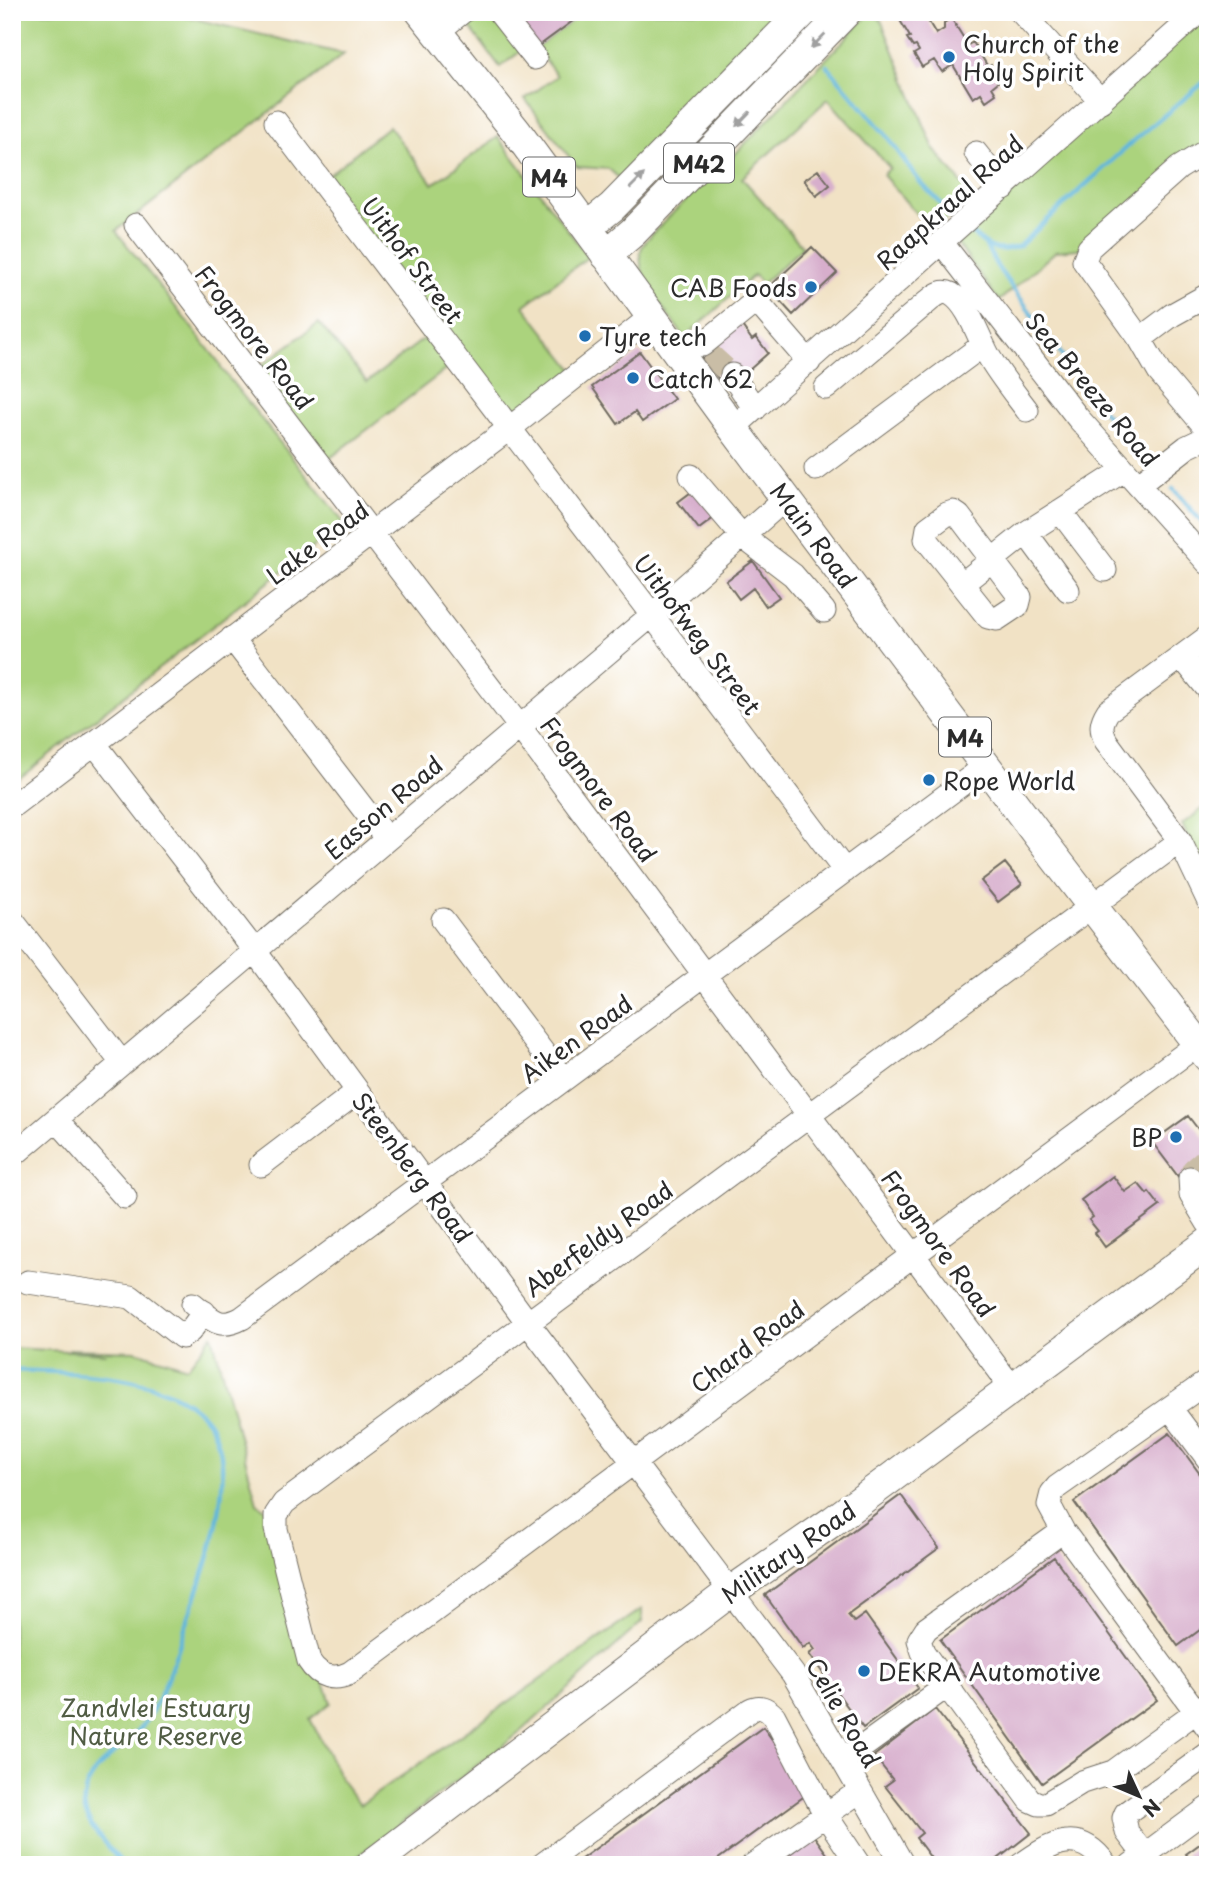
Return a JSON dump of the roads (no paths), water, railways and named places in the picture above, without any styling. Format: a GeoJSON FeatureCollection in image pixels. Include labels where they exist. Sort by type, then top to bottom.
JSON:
{"type":"FeatureCollection","features":[{"type":"Feature","properties":{"kind":"main road","name":"M42"},"geometry":{"type":"LineString","coordinates":[[587,227],[612,207],[803,12]]}},
{"type":"Feature","properties":{"kind":"main road","name":"M42"},"geometry":{"type":"LineString","coordinates":[[606,255],[632,232],[846,12]]}},
{"type":"Feature","properties":{"kind":"main road","name":"Main Road"},"geometry":{"type":"LineString","coordinates":[[429,22],[516,131],[651,317],[698,353],[744,419],[786,498],[1203,1051]]}},
{"type":"Feature","properties":{"kind":"main road","name":"Military Road"},"geometry":{"type":"LineString","coordinates":[[370,1865],[730,1592],[833,1521],[1208,1243]]}},
{"type":"Feature","properties":{"kind":"street"},"geometry":{"type":"LineString","coordinates":[[429,22],[462,12]]}},
{"type":"Feature","properties":{"kind":"street"},"geometry":{"type":"LineString","coordinates":[[499,12],[535,58]]}},
{"type":"Feature","properties":{"kind":"street"},"geometry":{"type":"LineString","coordinates":[[1021,12],[1101,101]]}},
{"type":"Feature","properties":{"kind":"street","name":"Raapkraal Road"},"geometry":{"type":"LineString","coordinates":[[744,419],[1199,12]]}},
{"type":"Feature","properties":{"kind":"street","name":"Uithof Street"},"geometry":{"type":"LineString","coordinates":[[276,122],[509,429]]}},
{"type":"Feature","properties":{"kind":"street"},"geometry":{"type":"LineString","coordinates":[[1208,150],[1179,168],[1089,248],[1084,261],[1140,339],[1159,372],[1208,430]]}},
{"type":"Feature","properties":{"kind":"street"},"geometry":{"type":"LineString","coordinates":[[976,153],[1004,188]]}},
{"type":"Feature","properties":{"kind":"street","name":"Frogmore Road"},"geometry":{"type":"LineString","coordinates":[[136,225],[519,726],[811,1114],[1013,1389]]}},
{"type":"Feature","properties":{"kind":"street","name":"Sea Breeze Road"},"geometry":{"type":"LineString","coordinates":[[947,239],[1023,350],[1078,418],[1208,564]]}},
{"type":"Feature","properties":{"kind":"street"},"geometry":{"type":"LineString","coordinates":[[826,388],[930,299],[942,292],[954,296],[977,328],[983,345],[998,370],[1027,411]]}},
{"type":"Feature","properties":{"kind":"street"},"geometry":{"type":"LineString","coordinates":[[1140,339],[1172,314],[1208,295]]}},
{"type":"Feature","properties":{"kind":"street"},"geometry":{"type":"LineString","coordinates":[[698,353],[750,306],[760,305],[809,362]]}},
{"type":"Feature","properties":{"kind":"street","name":"Lake Road"},"geometry":{"type":"LineString","coordinates":[[12,806],[509,429],[651,317]]}},
{"type":"Feature","properties":{"kind":"street"},"geometry":{"type":"LineString","coordinates":[[817,470],[983,345]]}},
{"type":"Feature","properties":{"kind":"street"},"geometry":{"type":"LineString","coordinates":[[998,370],[1023,350]]}},
{"type":"Feature","properties":{"kind":"street"},"geometry":{"type":"LineString","coordinates":[[732,375],[744,419]]}},
{"type":"Feature","properties":{"kind":"street","name":"Uithofweg Street"},"geometry":{"type":"LineString","coordinates":[[509,429],[845,871]]}},
{"type":"Feature","properties":{"kind":"street"},"geometry":{"type":"LineString","coordinates":[[962,584],[1026,533],[1060,510],[1208,437]]}},
{"type":"Feature","properties":{"kind":"street"},"geometry":{"type":"LineString","coordinates":[[691,476],[743,537],[793,575],[824,611]]}},
{"type":"Feature","properties":{"kind":"street","name":"Easson Road"},"geometry":{"type":"LineString","coordinates":[[12,1154],[652,615],[786,498]]}},
{"type":"Feature","properties":{"kind":"street"},"geometry":{"type":"LineString","coordinates":[[1060,510],[1105,570]]}},
{"type":"Feature","properties":{"kind":"street"},"geometry":{"type":"LineString","coordinates":[[953,512],[1019,594],[1020,600],[1018,605],[996,619],[991,619],[962,584],[926,539],[927,531],[937,521],[953,512]]}},
{"type":"Feature","properties":{"kind":"street"},"geometry":{"type":"LineString","coordinates":[[1026,533],[1068,590]]}},
{"type":"Feature","properties":{"kind":"street"},"geometry":{"type":"LineString","coordinates":[[1208,637],[1108,711],[1102,725],[1106,741],[1180,841],[1208,900]]}},
{"type":"Feature","properties":{"kind":"street"},"geometry":{"type":"LineString","coordinates":[[232,638],[386,838]]}},
{"type":"Feature","properties":{"kind":"street"},"geometry":{"type":"LineString","coordinates":[[1182,657],[1208,689]]}},
{"type":"Feature","properties":{"kind":"street","name":"Steenberg Road"},"geometry":{"type":"LineString","coordinates":[[94,743],[254,950],[730,1592]]}},
{"type":"Feature","properties":{"kind":"street","name":"Aiken Road"},"geometry":{"type":"LineString","coordinates":[[27,1282],[131,1297],[182,1337],[190,1331],[198,1308],[216,1322],[224,1324],[242,1318],[986,766]]}},
{"type":"Feature","properties":{"kind":"street","name":"Aberfeldy Road"},"geometry":{"type":"LineString","coordinates":[[322,1675],[309,1661],[276,1529],[277,1512],[284,1503],[1180,841]]}},
{"type":"Feature","properties":{"kind":"street"},"geometry":{"type":"LineString","coordinates":[[12,920],[121,1063]]}},
{"type":"Feature","properties":{"kind":"street"},"geometry":{"type":"LineString","coordinates":[[443,920],[563,1079]]}},
{"type":"Feature","properties":{"kind":"street","name":"Chard Road"},"geometry":{"type":"LineString","coordinates":[[322,1675],[341,1678],[350,1673],[915,1254],[1203,1051]]}},
{"type":"Feature","properties":{"kind":"street"},"geometry":{"type":"LineString","coordinates":[[261,1165],[357,1092]]}},
{"type":"Feature","properties":{"kind":"street"},"geometry":{"type":"LineString","coordinates":[[56,1119],[125,1197]]}},
{"type":"Feature","properties":{"kind":"street"},"geometry":{"type":"LineString","coordinates":[[1190,1178],[1191,1195],[1208,1223]]}},
{"type":"Feature","properties":{"kind":"street"},"geometry":{"type":"LineString","coordinates":[[1063,1531],[922,1634],[919,1640],[947,1686],[1030,1800],[1039,1804],[1052,1801],[1082,1782],[1113,1772],[1204,1714],[1063,1531],[1049,1506],[1052,1493],[1057,1488],[1208,1381]]}},
{"type":"Feature","properties":{"kind":"street"},"geometry":{"type":"LineString","coordinates":[[1170,1408],[1208,1459]]}},
{"type":"Feature","properties":{"kind":"street","name":"Celie Road"},"geometry":{"type":"LineString","coordinates":[[730,1592],[793,1674],[902,1865]]}},
{"type":"Feature","properties":{"kind":"street"},"geometry":{"type":"LineString","coordinates":[[842,1761],[947,1686]]}},
{"type":"Feature","properties":{"kind":"street"},"geometry":{"type":"LineString","coordinates":[[542,1865],[750,1710],[758,1707],[766,1709],[774,1716],[825,1814],[859,1865]]}},
{"type":"Feature","properties":{"kind":"street"},"geometry":{"type":"LineString","coordinates":[[1208,1754],[1126,1813],[1123,1823],[1142,1861],[1208,1808]]}},
{"type":"Feature","properties":{"kind":"street"},"geometry":{"type":"LineString","coordinates":[[753,1865],[860,1791]]}},
{"type":"Feature","properties":{"kind":"street"},"geometry":{"type":"LineString","coordinates":[[1021,1865],[1045,1848],[1066,1841],[1088,1846],[1106,1865]]}},
{"type":"Feature","properties":{"kind":"waterway"},"geometry":{"type":"LineString","coordinates":[[827,66],[886,135],[920,182],[956,219]]}},
{"type":"Feature","properties":{"kind":"waterway"},"geometry":{"type":"LineString","coordinates":[[968,230],[980,241],[997,249],[1019,246],[1131,143],[1208,79]]}},
{"type":"Feature","properties":{"kind":"waterway"},"geometry":{"type":"LineString","coordinates":[[986,246],[998,268],[1102,410],[1140,452]]}},
{"type":"Feature","properties":{"kind":"waterway"},"geometry":{"type":"LineString","coordinates":[[1173,489],[1208,529]]}},
{"type":"Feature","properties":{"kind":"waterway"},"geometry":{"type":"LineString","coordinates":[[12,1370],[108,1376],[156,1387],[196,1409],[212,1428],[220,1452],[222,1480],[213,1541],[170,1672],[146,1721],[101,1765],[87,1786],[84,1798],[84,1807],[91,1825],[123,1865]]}},
{"type":"Feature","properties":{"kind":"tunnel"},"geometry":{"type":"LineString","coordinates":[[708,353],[732,375]]}},
{"type":"Feature","properties":{"kind":"tunnel"},"geometry":{"type":"LineString","coordinates":[[1190,1178],[1193,1170],[1208,1157]]}},
{"type":"Feature","properties":{"kind":"place","name":"Church of the Holy Spirit"},"geometry":{"type":"Point","coordinates":[949,57]}},
{"type":"Feature","properties":{"kind":"place","name":"CAB Foods"},"geometry":{"type":"Point","coordinates":[811,287]}},
{"type":"Feature","properties":{"kind":"place","name":"Tyre tech"},"geometry":{"type":"Point","coordinates":[585,336]}},
{"type":"Feature","properties":{"kind":"place","name":"Catch 62"},"geometry":{"type":"Point","coordinates":[633,378]}},
{"type":"Feature","properties":{"kind":"place","name":"Rope World"},"geometry":{"type":"Point","coordinates":[929,780]}},
{"type":"Feature","properties":{"kind":"place","name":"BP"},"geometry":{"type":"Point","coordinates":[1176,1137]}},
{"type":"Feature","properties":{"kind":"place","name":"DEKRA Automotive"},"geometry":{"type":"Point","coordinates":[864,1671]}},
{"type":"Feature","properties":{"kind":"park label","name":"Zandvlei Estuary Nature Reserve"},"geometry":{"type":"Point","coordinates":[156,1721]}}]}
